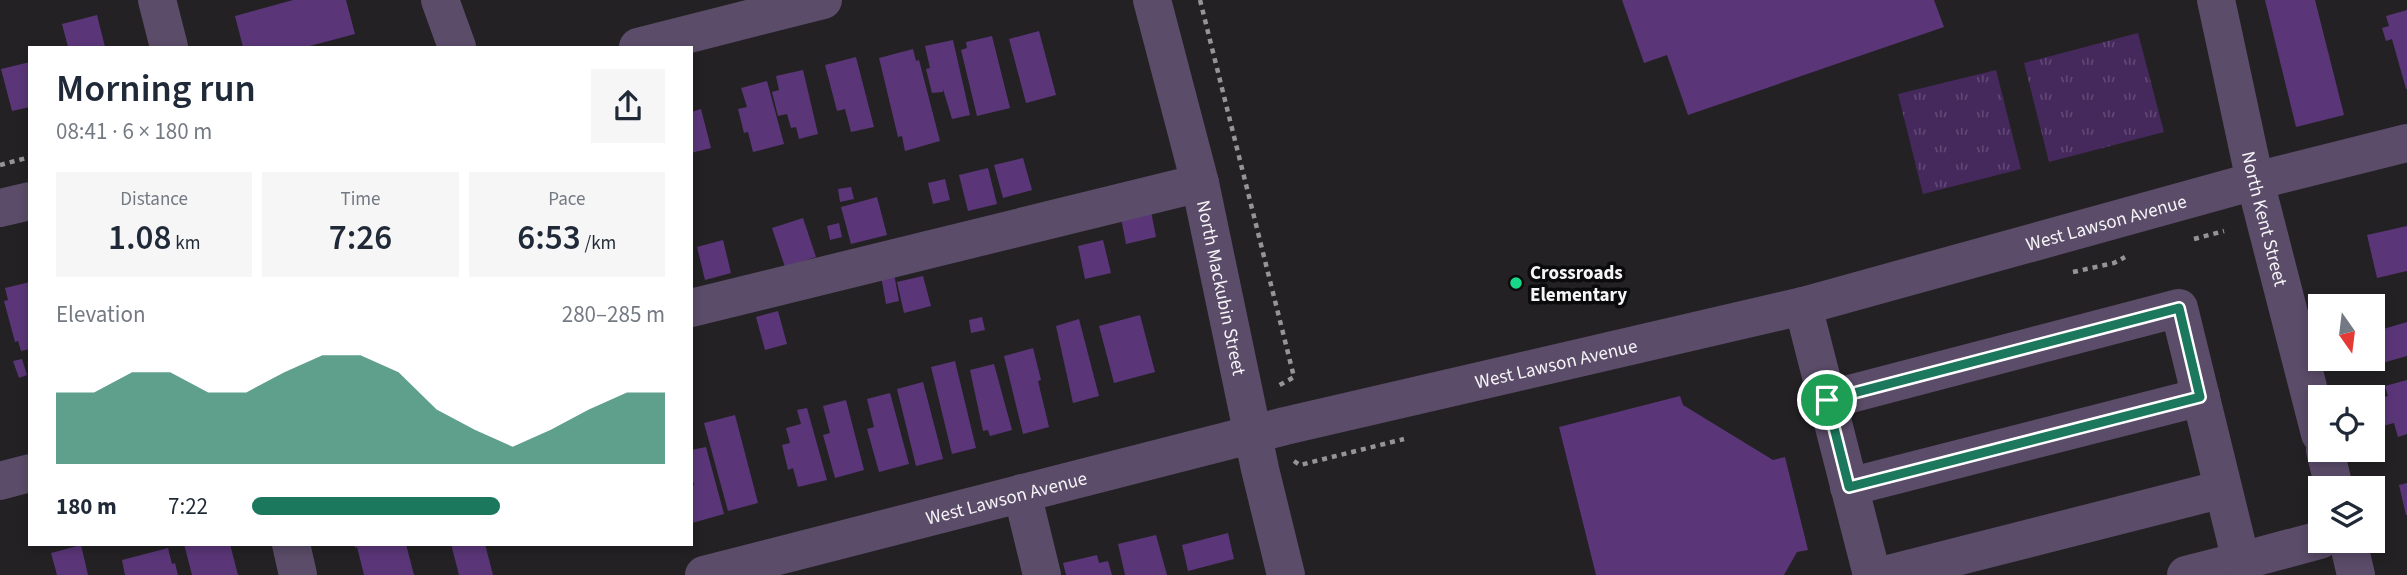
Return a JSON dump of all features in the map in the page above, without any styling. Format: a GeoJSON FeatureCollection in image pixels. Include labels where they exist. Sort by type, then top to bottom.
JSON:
{"type":"FeatureCollection","features":[{"type":"Feature","properties":{"kind":"street"},"geometry":{"type":"LineString","coordinates":[[157,0],[169,46]]}},
{"type":"Feature","properties":{"kind":"street"},"geometry":{"type":"LineString","coordinates":[[440,0],[457,46]]}},
{"type":"Feature","properties":{"kind":"street"},"geometry":{"type":"LineString","coordinates":[[642,46],[823,0]]}},
{"type":"Feature","properties":{"kind":"street","name":"North Mackubin Street"},"geometry":{"type":"LineString","coordinates":[[1152,0],[1200,183],[1286,575]]}},
{"type":"Feature","properties":{"kind":"street","name":"North Kent Street"},"geometry":{"type":"LineString","coordinates":[[2216,0],[2255,181],[2308,387]]}},
{"type":"Feature","properties":{"kind":"street","name":"West Lawson Avenue"},"geometry":{"type":"LineString","coordinates":[[704,575],[787,565],[1022,493],[1253,434],[1803,306],[2255,181],[2407,143]]}},
{"type":"Feature","properties":{"kind":"street"},"geometry":{"type":"LineString","coordinates":[[693,308],[1200,183]]}},
{"type":"Feature","properties":{"kind":"street"},"geometry":{"type":"LineString","coordinates":[[0,208],[28,201]]}},
{"type":"Feature","properties":{"kind":"street"},"geometry":{"type":"LineString","coordinates":[[1803,306],[1871,575]]}},
{"type":"Feature","properties":{"kind":"street"},"geometry":{"type":"LineString","coordinates":[[1827,400],[2179,308],[2241,561]]}},
{"type":"Feature","properties":{"kind":"street"},"geometry":{"type":"LineString","coordinates":[[1849,487],[2200,397]]}},
{"type":"Feature","properties":{"kind":"street"},"geometry":{"type":"LineString","coordinates":[[0,481],[28,474]]}},
{"type":"Feature","properties":{"kind":"street"},"geometry":{"type":"LineString","coordinates":[[1885,575],[2223,489]]}},
{"type":"Feature","properties":{"kind":"street"},"geometry":{"type":"LineString","coordinates":[[1022,493],[1042,575]]}},
{"type":"Feature","properties":{"kind":"street"},"geometry":{"type":"LineString","coordinates":[[2186,575],[2308,543]]}},
{"type":"Feature","properties":{"kind":"street"},"geometry":{"type":"LineString","coordinates":[[291,546],[298,575]]}},
{"type":"Feature","properties":{"kind":"street"},"geometry":{"type":"LineString","coordinates":[[2351,553],[2356,575]]}},
{"type":"Feature","properties":{"kind":"path"},"geometry":{"type":"LineString","coordinates":[[1200,0],[1294,377],[1278,387]]}},
{"type":"Feature","properties":{"kind":"path"},"geometry":{"type":"LineString","coordinates":[[0,165],[28,158]]}},
{"type":"Feature","properties":{"kind":"green space"},"geometry":{"type":"Polygon","coordinates":[[[2138,33],[2164,132],[2049,162],[2024,63],[2138,33]]]}},
{"type":"Feature","properties":{"kind":"green space"},"geometry":{"type":"Polygon","coordinates":[[[1996,70],[2021,169],[1923,194],[1898,94],[1996,70]]]}},
{"type":"Feature","properties":{"kind":"building"},"geometry":{"type":"Polygon","coordinates":[[[293,0],[346,0],[355,34],[310,46],[243,46],[235,16],[293,0]]]}},
{"type":"Feature","properties":{"kind":"building"},"geometry":{"type":"Polygon","coordinates":[[[1622,0],[1934,0],[1944,27],[1688,115],[1667,55],[1644,63],[1622,0]]]}},
{"type":"Feature","properties":{"kind":"building"},"geometry":{"type":"Polygon","coordinates":[[[2265,0],[2315,0],[2344,115],[2296,127],[2265,0]]]}},
{"type":"Feature","properties":{"kind":"building"},"geometry":{"type":"Polygon","coordinates":[[[2407,10],[2406,89],[2392,39],[2386,41],[2382,28],[2389,26],[2386,16],[2407,10]]]}},
{"type":"Feature","properties":{"kind":"building"},"geometry":{"type":"Polygon","coordinates":[[[97,15],[105,46],[68,46],[62,24],[97,15]]]}},
{"type":"Feature","properties":{"kind":"building"},"geometry":{"type":"Polygon","coordinates":[[[1039,31],[1056,95],[1026,103],[1009,39],[1039,31]]]}},
{"type":"Feature","properties":{"kind":"building"},"geometry":{"type":"Polygon","coordinates":[[[992,36],[1010,108],[977,116],[961,50],[967,48],[966,42],[992,36]]]}},
{"type":"Feature","properties":{"kind":"building"},"geometry":{"type":"Polygon","coordinates":[[[953,40],[970,115],[952,119],[943,89],[943,92],[932,93],[926,69],[930,68],[925,46],[953,40]]]}},
{"type":"Feature","properties":{"kind":"building"},"geometry":{"type":"Polygon","coordinates":[[[913,49],[916,61],[919,60],[940,141],[905,151],[902,136],[898,137],[879,58],[913,49]]]}},
{"type":"Feature","properties":{"kind":"building"},"geometry":{"type":"Polygon","coordinates":[[[856,57],[874,127],[851,132],[845,109],[837,111],[825,65],[856,57]]]}},
{"type":"Feature","properties":{"kind":"building"},"geometry":{"type":"Polygon","coordinates":[[[28,62],[28,107],[12,111],[1,69],[28,62]]]}},
{"type":"Feature","properties":{"kind":"building"},"geometry":{"type":"Polygon","coordinates":[[[803,70],[818,134],[799,139],[796,127],[791,128],[787,114],[778,116],[772,92],[779,90],[776,76],[803,70]]]}},
{"type":"Feature","properties":{"kind":"building"},"geometry":{"type":"Polygon","coordinates":[[[767,81],[784,144],[753,152],[748,132],[744,133],[738,109],[747,107],[741,88],[767,81]]]}},
{"type":"Feature","properties":{"kind":"building"},"geometry":{"type":"Polygon","coordinates":[[[701,109],[711,148],[693,152],[693,111],[701,109]]]}},
{"type":"Feature","properties":{"kind":"building"},"geometry":{"type":"Polygon","coordinates":[[[1023,158],[1032,190],[1003,198],[994,165],[1023,158]]]}},
{"type":"Feature","properties":{"kind":"building"},"geometry":{"type":"Polygon","coordinates":[[[988,168],[997,204],[968,211],[959,175],[988,168]]]}},
{"type":"Feature","properties":{"kind":"building"},"geometry":{"type":"Polygon","coordinates":[[[945,179],[950,200],[933,204],[928,183],[945,179]]]}},
{"type":"Feature","properties":{"kind":"building"},"geometry":{"type":"Polygon","coordinates":[[[851,187],[854,199],[840,202],[838,189],[851,187]]]}},
{"type":"Feature","properties":{"kind":"building"},"geometry":{"type":"Polygon","coordinates":[[[877,197],[887,235],[851,244],[841,207],[877,197]]]}},
{"type":"Feature","properties":{"kind":"building"},"geometry":{"type":"Polygon","coordinates":[[[1151,211],[1156,237],[1126,244],[1121,218],[1151,211]]]}},
{"type":"Feature","properties":{"kind":"building"},"geometry":{"type":"Polygon","coordinates":[[[803,218],[816,257],[785,267],[772,228],[803,218]]]}},
{"type":"Feature","properties":{"kind":"building"},"geometry":{"type":"Polygon","coordinates":[[[839,223],[842,237],[830,240],[827,226],[839,223]]]}},
{"type":"Feature","properties":{"kind":"building"},"geometry":{"type":"Polygon","coordinates":[[[2407,226],[2407,271],[2377,278],[2367,235],[2407,226]]]}},
{"type":"Feature","properties":{"kind":"building"},"geometry":{"type":"Polygon","coordinates":[[[723,240],[731,273],[705,280],[697,247],[723,240]]]}},
{"type":"Feature","properties":{"kind":"building"},"geometry":{"type":"Polygon","coordinates":[[[1103,240],[1111,273],[1085,279],[1078,246],[1103,240]]]}},
{"type":"Feature","properties":{"kind":"building"},"geometry":{"type":"Polygon","coordinates":[[[894,274],[899,301],[886,304],[881,276],[894,274]]]}},
{"type":"Feature","properties":{"kind":"building"},"geometry":{"type":"Polygon","coordinates":[[[923,276],[931,306],[904,313],[897,282],[923,276]]]}},
{"type":"Feature","properties":{"kind":"building"},"geometry":{"type":"Polygon","coordinates":[[[28,282],[28,349],[21,351],[18,341],[15,342],[4,301],[8,300],[5,288],[28,282]]]}},
{"type":"Feature","properties":{"kind":"building"},"geometry":{"type":"Polygon","coordinates":[[[778,311],[787,344],[765,350],[756,317],[778,311]]]}},
{"type":"Feature","properties":{"kind":"building"},"geometry":{"type":"Polygon","coordinates":[[[1140,315],[1155,372],[1114,383],[1099,326],[1140,315]]]}},
{"type":"Feature","properties":{"kind":"building"},"geometry":{"type":"Polygon","coordinates":[[[982,317],[985,330],[971,333],[969,320],[982,317]]]}},
{"type":"Feature","properties":{"kind":"building"},"geometry":{"type":"Polygon","coordinates":[[[1079,319],[1099,396],[1073,403],[1056,326],[1079,319]]]}},
{"type":"Feature","properties":{"kind":"building"},"geometry":{"type":"Polygon","coordinates":[[[2407,322],[2407,356],[2385,362],[2385,328],[2407,322]]]}},
{"type":"Feature","properties":{"kind":"building"},"geometry":{"type":"Polygon","coordinates":[[[1033,348],[1049,427],[1023,434],[1004,356],[1033,348]]]}},
{"type":"Feature","properties":{"kind":"building"},"geometry":{"type":"Polygon","coordinates":[[[22,359],[27,375],[19,378],[13,361],[22,359]]]}},
{"type":"Feature","properties":{"kind":"building"},"geometry":{"type":"Polygon","coordinates":[[[955,361],[976,448],[952,454],[931,367],[955,361]]]}},
{"type":"Feature","properties":{"kind":"building"},"geometry":{"type":"Polygon","coordinates":[[[994,364],[1012,430],[990,436],[988,430],[983,431],[970,370],[994,364]]]}},
{"type":"Feature","properties":{"kind":"building"},"geometry":{"type":"Polygon","coordinates":[[[2407,380],[2407,434],[2398,437],[2394,423],[2385,425],[2385,397],[2388,396],[2385,386],[2407,380]]]}},
{"type":"Feature","properties":{"kind":"building"},"geometry":{"type":"Polygon","coordinates":[[[923,382],[943,459],[916,466],[897,389],[923,382]]]}},
{"type":"Feature","properties":{"kind":"building"},"geometry":{"type":"Polygon","coordinates":[[[890,393],[909,464],[879,472],[867,429],[874,427],[867,399],[890,393]]]}},
{"type":"Feature","properties":{"kind":"building"},"geometry":{"type":"Polygon","coordinates":[[[1680,396],[1683,405],[1773,460],[1785,457],[1808,550],[1797,552],[1784,575],[1596,575],[1559,427],[1680,396]]]}},
{"type":"Feature","properties":{"kind":"building"},"geometry":{"type":"Polygon","coordinates":[[[846,400],[864,470],[835,478],[823,435],[830,433],[823,406],[846,400]]]}},
{"type":"Feature","properties":{"kind":"building"},"geometry":{"type":"Polygon","coordinates":[[[807,408],[827,480],[798,487],[793,468],[788,470],[782,445],[790,443],[786,428],[801,424],[797,410],[807,408]]]}},
{"type":"Feature","properties":{"kind":"building"},"geometry":{"type":"Polygon","coordinates":[[[735,415],[758,503],[728,511],[704,423],[735,415]]]}},
{"type":"Feature","properties":{"kind":"building"},"geometry":{"type":"Polygon","coordinates":[[[706,447],[724,514],[693,523],[694,485],[693,450],[706,447]]]}},
{"type":"Feature","properties":{"kind":"building"},"geometry":{"type":"Polygon","coordinates":[[[2407,483],[2407,515],[2406,515],[2399,485],[2407,483]]]}},
{"type":"Feature","properties":{"kind":"building"},"geometry":{"type":"Polygon","coordinates":[[[1228,533],[1234,559],[1188,571],[1182,545],[1228,533]]]}},
{"type":"Feature","properties":{"kind":"building"},"geometry":{"type":"Polygon","coordinates":[[[1156,535],[1167,575],[1125,575],[1118,544],[1156,535]]]}},
{"type":"Feature","properties":{"kind":"building"},"geometry":{"type":"Polygon","coordinates":[[[81,546],[88,575],[57,575],[51,553],[81,546]]]}},
{"type":"Feature","properties":{"kind":"building"},"geometry":{"type":"Polygon","coordinates":[[[185,546],[231,546],[238,575],[192,575],[185,546]]]}},
{"type":"Feature","properties":{"kind":"building"},"geometry":{"type":"Polygon","coordinates":[[[354,546],[407,546],[414,575],[364,575],[357,547],[354,546]]]}},
{"type":"Feature","properties":{"kind":"building"},"geometry":{"type":"Polygon","coordinates":[[[452,546],[486,546],[493,575],[459,575],[452,546]]]}},
{"type":"Feature","properties":{"kind":"building"},"geometry":{"type":"Polygon","coordinates":[[[168,548],[178,575],[125,575],[122,560],[168,548]]]}},
{"type":"Feature","properties":{"kind":"building"},"geometry":{"type":"Polygon","coordinates":[[[1097,555],[1099,563],[1108,561],[1112,575],[1066,575],[1063,563],[1097,555]]]}},
{"type":"Feature","properties":{"kind":"place","name":"Crossroads Elementary"},"geometry":{"type":"Point","coordinates":[1516,283]}},
{"type":"Feature","properties":{"kind":"route"},"geometry":{"type":"LineString","coordinates":[[2179,308],[2200,397],[1849,487],[1827,400],[2179,308]]}}]}
